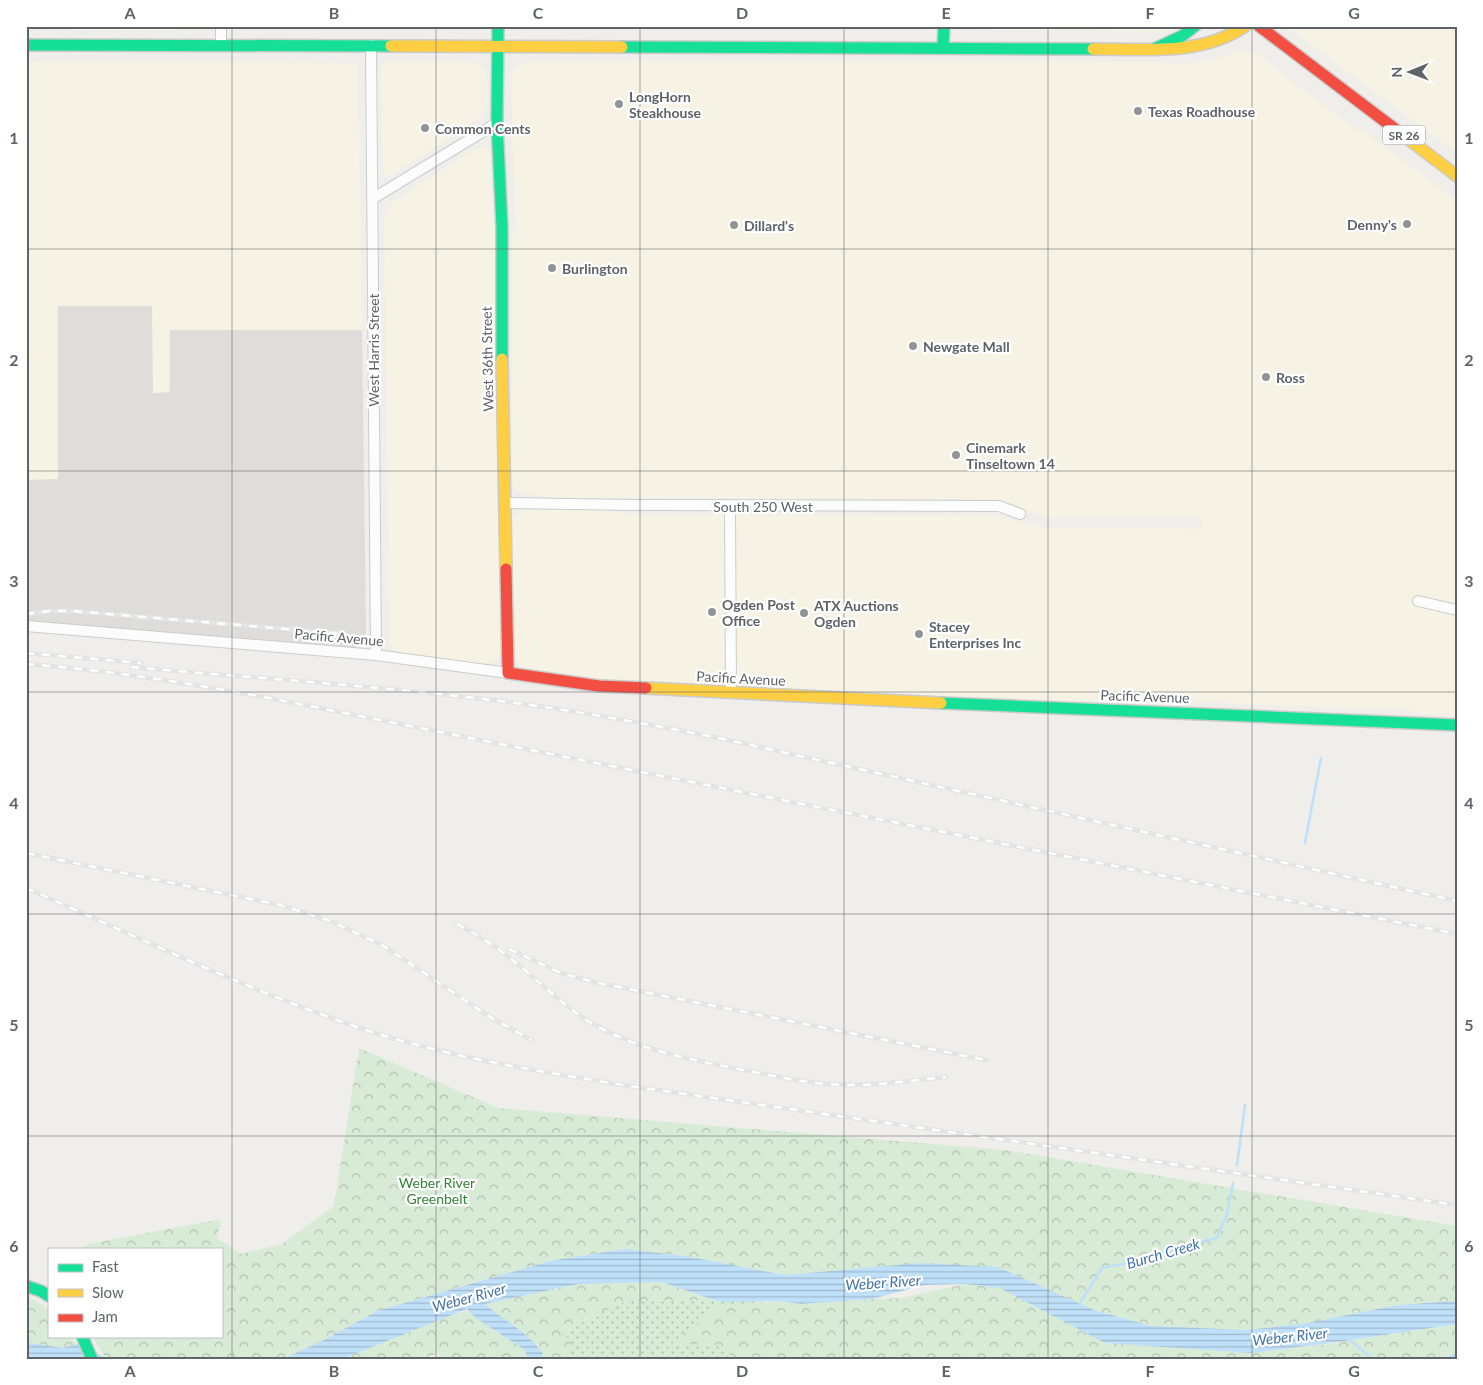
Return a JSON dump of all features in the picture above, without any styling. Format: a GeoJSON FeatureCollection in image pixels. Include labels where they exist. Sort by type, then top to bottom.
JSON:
{"type":"FeatureCollection","features":[{"type":"Feature","properties":{"kind":"street"},"geometry":{"type":"LineString","coordinates":[[221,26],[221,46]]}},
{"type":"Feature","properties":{"kind":"street","name":"West 36th Street"},"geometry":{"type":"LineString","coordinates":[[498,26],[508,673]]}},
{"type":"Feature","properties":{"kind":"street"},"geometry":{"type":"LineString","coordinates":[[943,48],[944,26]]}},
{"type":"Feature","properties":{"kind":"street"},"geometry":{"type":"LineString","coordinates":[[1154,49],[1182,36],[1195,26]]}},
{"type":"Feature","properties":{"kind":"street"},"geometry":{"type":"LineString","coordinates":[[26,45],[1154,49],[1208,43],[1232,36],[1245,26]]}},
{"type":"Feature","properties":{"kind":"street","name":"SR 26"},"geometry":{"type":"LineString","coordinates":[[1261,28],[1457,176]]}},
{"type":"Feature","properties":{"kind":"street","name":"West Harris Street"},"geometry":{"type":"LineString","coordinates":[[371,45],[376,655]]}},
{"type":"Feature","properties":{"kind":"street"},"geometry":{"type":"LineString","coordinates":[[372,199],[498,123]]}},
{"type":"Feature","properties":{"kind":"street","name":"South 250 West"},"geometry":{"type":"LineString","coordinates":[[505,503],[730,506],[998,506],[1020,514]]}},
{"type":"Feature","properties":{"kind":"street"},"geometry":{"type":"LineString","coordinates":[[730,506],[731,693]]}},
{"type":"Feature","properties":{"kind":"street"},"geometry":{"type":"LineString","coordinates":[[1418,601],[1457,610]]}},
{"type":"Feature","properties":{"kind":"street","name":"Pacific Avenue"},"geometry":{"type":"LineString","coordinates":[[26,626],[376,655],[599,686],[1457,726]]}},
{"type":"Feature","properties":{"kind":"street"},"geometry":{"type":"LineString","coordinates":[[26,1286],[48,1295]]}},
{"type":"Feature","properties":{"kind":"street"},"geometry":{"type":"LineString","coordinates":[[84,1340],[92,1359]]}},
{"type":"Feature","properties":{"kind":"shaded area"},"geometry":{"type":"Polygon","coordinates":[[[26,26],[211,26],[208,30],[26,29],[26,26]]]}},
{"type":"Feature","properties":{"kind":"shaded area"},"geometry":{"type":"Polygon","coordinates":[[[355,26],[478,26],[470,29],[355,29],[355,26]]]}},
{"type":"Feature","properties":{"kind":"shaded area"},"geometry":{"type":"Polygon","coordinates":[[[519,26],[933,26],[925,29],[527,29],[519,26]]]}},
{"type":"Feature","properties":{"kind":"shaded area"},"geometry":{"type":"Polygon","coordinates":[[[956,26],[1188,26],[1177,31],[962,29],[956,26]]]}},
{"type":"Feature","properties":{"kind":"shaded area"},"geometry":{"type":"Polygon","coordinates":[[[1286,26],[1457,26],[1457,153],[1286,26]]]}},
{"type":"Feature","properties":{"kind":"shaded area"},"geometry":{"type":"Polygon","coordinates":[[[1243,51],[1255,52],[1265,59],[1283,75],[1358,131],[1363,131],[1457,201],[1457,717],[1416,713],[1414,711],[1207,702],[1184,702],[1177,705],[619,683],[523,669],[517,664],[514,654],[512,527],[515,517],[524,510],[598,509],[638,515],[995,516],[1048,528],[1201,529],[1202,518],[1050,518],[1007,501],[994,499],[559,498],[517,491],[512,482],[512,234],[516,231],[512,75],[517,67],[528,62],[1152,62],[1180,64],[1206,61],[1243,51]]]}},
{"type":"Feature","properties":{"kind":"shaded area"},"geometry":{"type":"Polygon","coordinates":[[[26,62],[358,63],[362,330],[170,330],[168,393],[153,393],[58,479],[26,480],[26,62]]]}},
{"type":"Feature","properties":{"kind":"shaded area"},"geometry":{"type":"Polygon","coordinates":[[[387,62],[474,62],[484,69],[487,80],[487,104],[481,117],[388,177],[384,175],[383,171],[381,67],[387,62]]]}},
{"type":"Feature","properties":{"kind":"shaded area"},"geometry":{"type":"Polygon","coordinates":[[[481,147],[490,152],[495,238],[498,251],[502,649],[496,661],[482,666],[403,654],[394,649],[390,642],[384,218],[387,209],[393,202],[481,147]]]}},
{"type":"Feature","properties":{"kind":"shaded area"},"geometry":{"type":"Polygon","coordinates":[[[58,306],[152,306],[153,393],[170,392],[170,330],[362,330],[366,630],[365,638],[359,646],[352,650],[26,623],[26,480],[58,479],[58,306]]]}},
{"type":"Feature","properties":{"kind":"green space","name":"Weber River Greenbelt"},"geometry":{"type":"Polygon","coordinates":[[[359,1048],[498,1108],[1005,1150],[1457,1226],[1457,1301],[1398,1305],[1307,1323],[1248,1330],[1151,1326],[1094,1310],[998,1267],[888,1268],[784,1275],[685,1256],[625,1249],[550,1261],[377,1311],[324,1340],[283,1359],[109,1359],[105,1357],[93,1338],[222,1338],[222,1248],[82,1248],[88,1244],[221,1219],[217,1238],[241,1254],[282,1244],[334,1206],[359,1048]]]}},
{"type":"Feature","properties":{"kind":"green space"},"geometry":{"type":"Polygon","coordinates":[[[662,1282],[714,1300],[626,1301],[562,1332],[573,1344],[559,1359],[440,1359],[438,1353],[422,1359],[342,1359],[414,1329],[485,1304],[578,1284],[662,1282]]]}},
{"type":"Feature","properties":{"kind":"green space"},"geometry":{"type":"Polygon","coordinates":[[[965,1284],[1000,1288],[1105,1343],[1250,1353],[1321,1345],[1457,1324],[1457,1359],[734,1359],[721,1345],[671,1344],[716,1307],[780,1301],[801,1304],[902,1298],[965,1284]]]}},
{"type":"Feature","properties":{"kind":"green space"},"geometry":{"type":"Polygon","coordinates":[[[26,1295],[48,1310],[48,1338],[72,1338],[77,1344],[62,1348],[26,1342],[26,1295]]]}},
{"type":"Feature","properties":{"kind":"green space"},"geometry":{"type":"Polygon","coordinates":[[[714,1300],[768,1302],[716,1307],[672,1344],[721,1345],[734,1359],[559,1359],[573,1344],[562,1332],[626,1301],[714,1300]]]}},
{"type":"Feature","properties":{"kind":"water","name":"Weber River"},"geometry":{"type":"Polygon","coordinates":[[[625,1249],[685,1256],[785,1275],[921,1263],[998,1267],[1094,1310],[1151,1326],[1248,1330],[1307,1323],[1398,1305],[1457,1301],[1457,1324],[1250,1353],[1105,1343],[1000,1288],[965,1284],[924,1285],[872,1299],[801,1304],[780,1301],[725,1302],[662,1282],[578,1284],[485,1304],[531,1339],[543,1354],[540,1359],[528,1359],[525,1350],[476,1318],[467,1309],[342,1359],[283,1359],[324,1340],[377,1311],[550,1261],[625,1249]]]}},
{"type":"Feature","properties":{"kind":"water"},"geometry":{"type":"Polygon","coordinates":[[[26,1342],[62,1348],[77,1344],[109,1359],[26,1359],[26,1342]]]}},
{"type":"Feature","properties":{"kind":"waterway","name":"Burch Creek"},"geometry":{"type":"LineString","coordinates":[[1305,843],[1321,758]]}},
{"type":"Feature","properties":{"kind":"waterway","name":"Burch Creek"},"geometry":{"type":"LineString","coordinates":[[1237,1165],[1245,1105]]}},
{"type":"Feature","properties":{"kind":"waterway","name":"Burch Creek"},"geometry":{"type":"LineString","coordinates":[[1078,1306],[1102,1268],[1149,1259],[1185,1245],[1217,1238],[1227,1214],[1233,1183]]}},
{"type":"Feature","properties":{"kind":"waterway"},"geometry":{"type":"LineString","coordinates":[[1349,1339],[1372,1359]]}},
{"type":"Feature","properties":{"kind":"waterway"},"geometry":{"type":"LineString","coordinates":[[1444,1359],[1457,1355]]}},
{"type":"Feature","properties":{"kind":"railway"},"geometry":{"type":"LineString","coordinates":[[26,614],[49,611],[73,611],[345,634]]}},
{"type":"Feature","properties":{"kind":"railway"},"geometry":{"type":"LineString","coordinates":[[26,653],[141,663]]}},
{"type":"Feature","properties":{"kind":"railway"},"geometry":{"type":"LineString","coordinates":[[26,664],[148,678],[269,698],[1457,934]]}},
{"type":"Feature","properties":{"kind":"railway"},"geometry":{"type":"LineString","coordinates":[[131,667],[431,693],[531,705],[622,720],[714,737],[1457,901]]}},
{"type":"Feature","properties":{"kind":"railway"},"geometry":{"type":"LineString","coordinates":[[26,853],[280,905],[328,920],[382,945],[487,1015],[531,1040]]}},
{"type":"Feature","properties":{"kind":"railway"},"geometry":{"type":"LineString","coordinates":[[26,888],[197,964],[328,1017],[372,1032],[465,1057],[623,1085],[1457,1205]]}},
{"type":"Feature","properties":{"kind":"railway"},"geometry":{"type":"LineString","coordinates":[[457,924],[498,949],[568,1007],[588,1021],[625,1039],[663,1052],[723,1066],[824,1084],[875,1084],[946,1077]]}},
{"type":"Feature","properties":{"kind":"railway"},"geometry":{"type":"LineString","coordinates":[[509,949],[561,973],[594,982],[986,1060]]}},
{"type":"Feature","properties":{"kind":"traffic: fast"},"geometry":{"type":"LineString","coordinates":[[498,26],[497,123],[502,227],[502,359]]}},
{"type":"Feature","properties":{"kind":"traffic: fast"},"geometry":{"type":"LineString","coordinates":[[943,48],[944,26]]}},
{"type":"Feature","properties":{"kind":"traffic: fast"},"geometry":{"type":"LineString","coordinates":[[1154,49],[1182,36],[1195,26]]}},
{"type":"Feature","properties":{"kind":"traffic: fast"},"geometry":{"type":"LineString","coordinates":[[26,45],[391,46]]}},
{"type":"Feature","properties":{"kind":"traffic: fast"},"geometry":{"type":"LineString","coordinates":[[622,47],[1093,49]]}},
{"type":"Feature","properties":{"kind":"traffic: fast"},"geometry":{"type":"LineString","coordinates":[[941,703],[1457,725]]}},
{"type":"Feature","properties":{"kind":"traffic: fast"},"geometry":{"type":"LineString","coordinates":[[26,1286],[48,1295]]}},
{"type":"Feature","properties":{"kind":"traffic: fast"},"geometry":{"type":"LineString","coordinates":[[83,1338],[92,1359]]}},
{"type":"Feature","properties":{"kind":"traffic: slow"},"geometry":{"type":"LineString","coordinates":[[1093,49],[1172,49],[1210,42],[1228,36],[1245,26]]}},
{"type":"Feature","properties":{"kind":"traffic: slow"},"geometry":{"type":"LineString","coordinates":[[391,46],[622,47]]}},
{"type":"Feature","properties":{"kind":"traffic: slow"},"geometry":{"type":"LineString","coordinates":[[1395,129],[1457,176]]}},
{"type":"Feature","properties":{"kind":"traffic: slow"},"geometry":{"type":"LineString","coordinates":[[502,359],[506,569]]}},
{"type":"Feature","properties":{"kind":"traffic: slow"},"geometry":{"type":"LineString","coordinates":[[646,688],[941,703]]}},
{"type":"Feature","properties":{"kind":"traffic: jam"},"geometry":{"type":"LineString","coordinates":[[1259,26],[1395,129]]}},
{"type":"Feature","properties":{"kind":"traffic: jam"},"geometry":{"type":"LineString","coordinates":[[506,569],[508,673],[599,686],[646,688]]}},
{"type":"Feature","properties":{"kind":"place","name":"LongHorn Steakhouse"},"geometry":{"type":"Point","coordinates":[619,104]}},
{"type":"Feature","properties":{"kind":"place","name":"Texas Roadhouse"},"geometry":{"type":"Point","coordinates":[1138,111]}},
{"type":"Feature","properties":{"kind":"place","name":"Common Cents"},"geometry":{"type":"Point","coordinates":[425,128]}},
{"type":"Feature","properties":{"kind":"place","name":"Denny's"},"geometry":{"type":"Point","coordinates":[1407,224]}},
{"type":"Feature","properties":{"kind":"place","name":"Dillard's"},"geometry":{"type":"Point","coordinates":[734,225]}},
{"type":"Feature","properties":{"kind":"place","name":"Burlington"},"geometry":{"type":"Point","coordinates":[552,268]}},
{"type":"Feature","properties":{"kind":"place","name":"Newgate Mall"},"geometry":{"type":"Point","coordinates":[913,346]}},
{"type":"Feature","properties":{"kind":"place","name":"Ross"},"geometry":{"type":"Point","coordinates":[1266,377]}},
{"type":"Feature","properties":{"kind":"place","name":"Cinemark Tinseltown 14"},"geometry":{"type":"Point","coordinates":[956,455]}},
{"type":"Feature","properties":{"kind":"place","name":"Ogden Post Office"},"geometry":{"type":"Point","coordinates":[712,612]}},
{"type":"Feature","properties":{"kind":"place","name":"ATX Auctions Ogden"},"geometry":{"type":"Point","coordinates":[804,613]}},
{"type":"Feature","properties":{"kind":"place","name":"Stacey Enterprises Inc"},"geometry":{"type":"Point","coordinates":[919,634]}}]}
